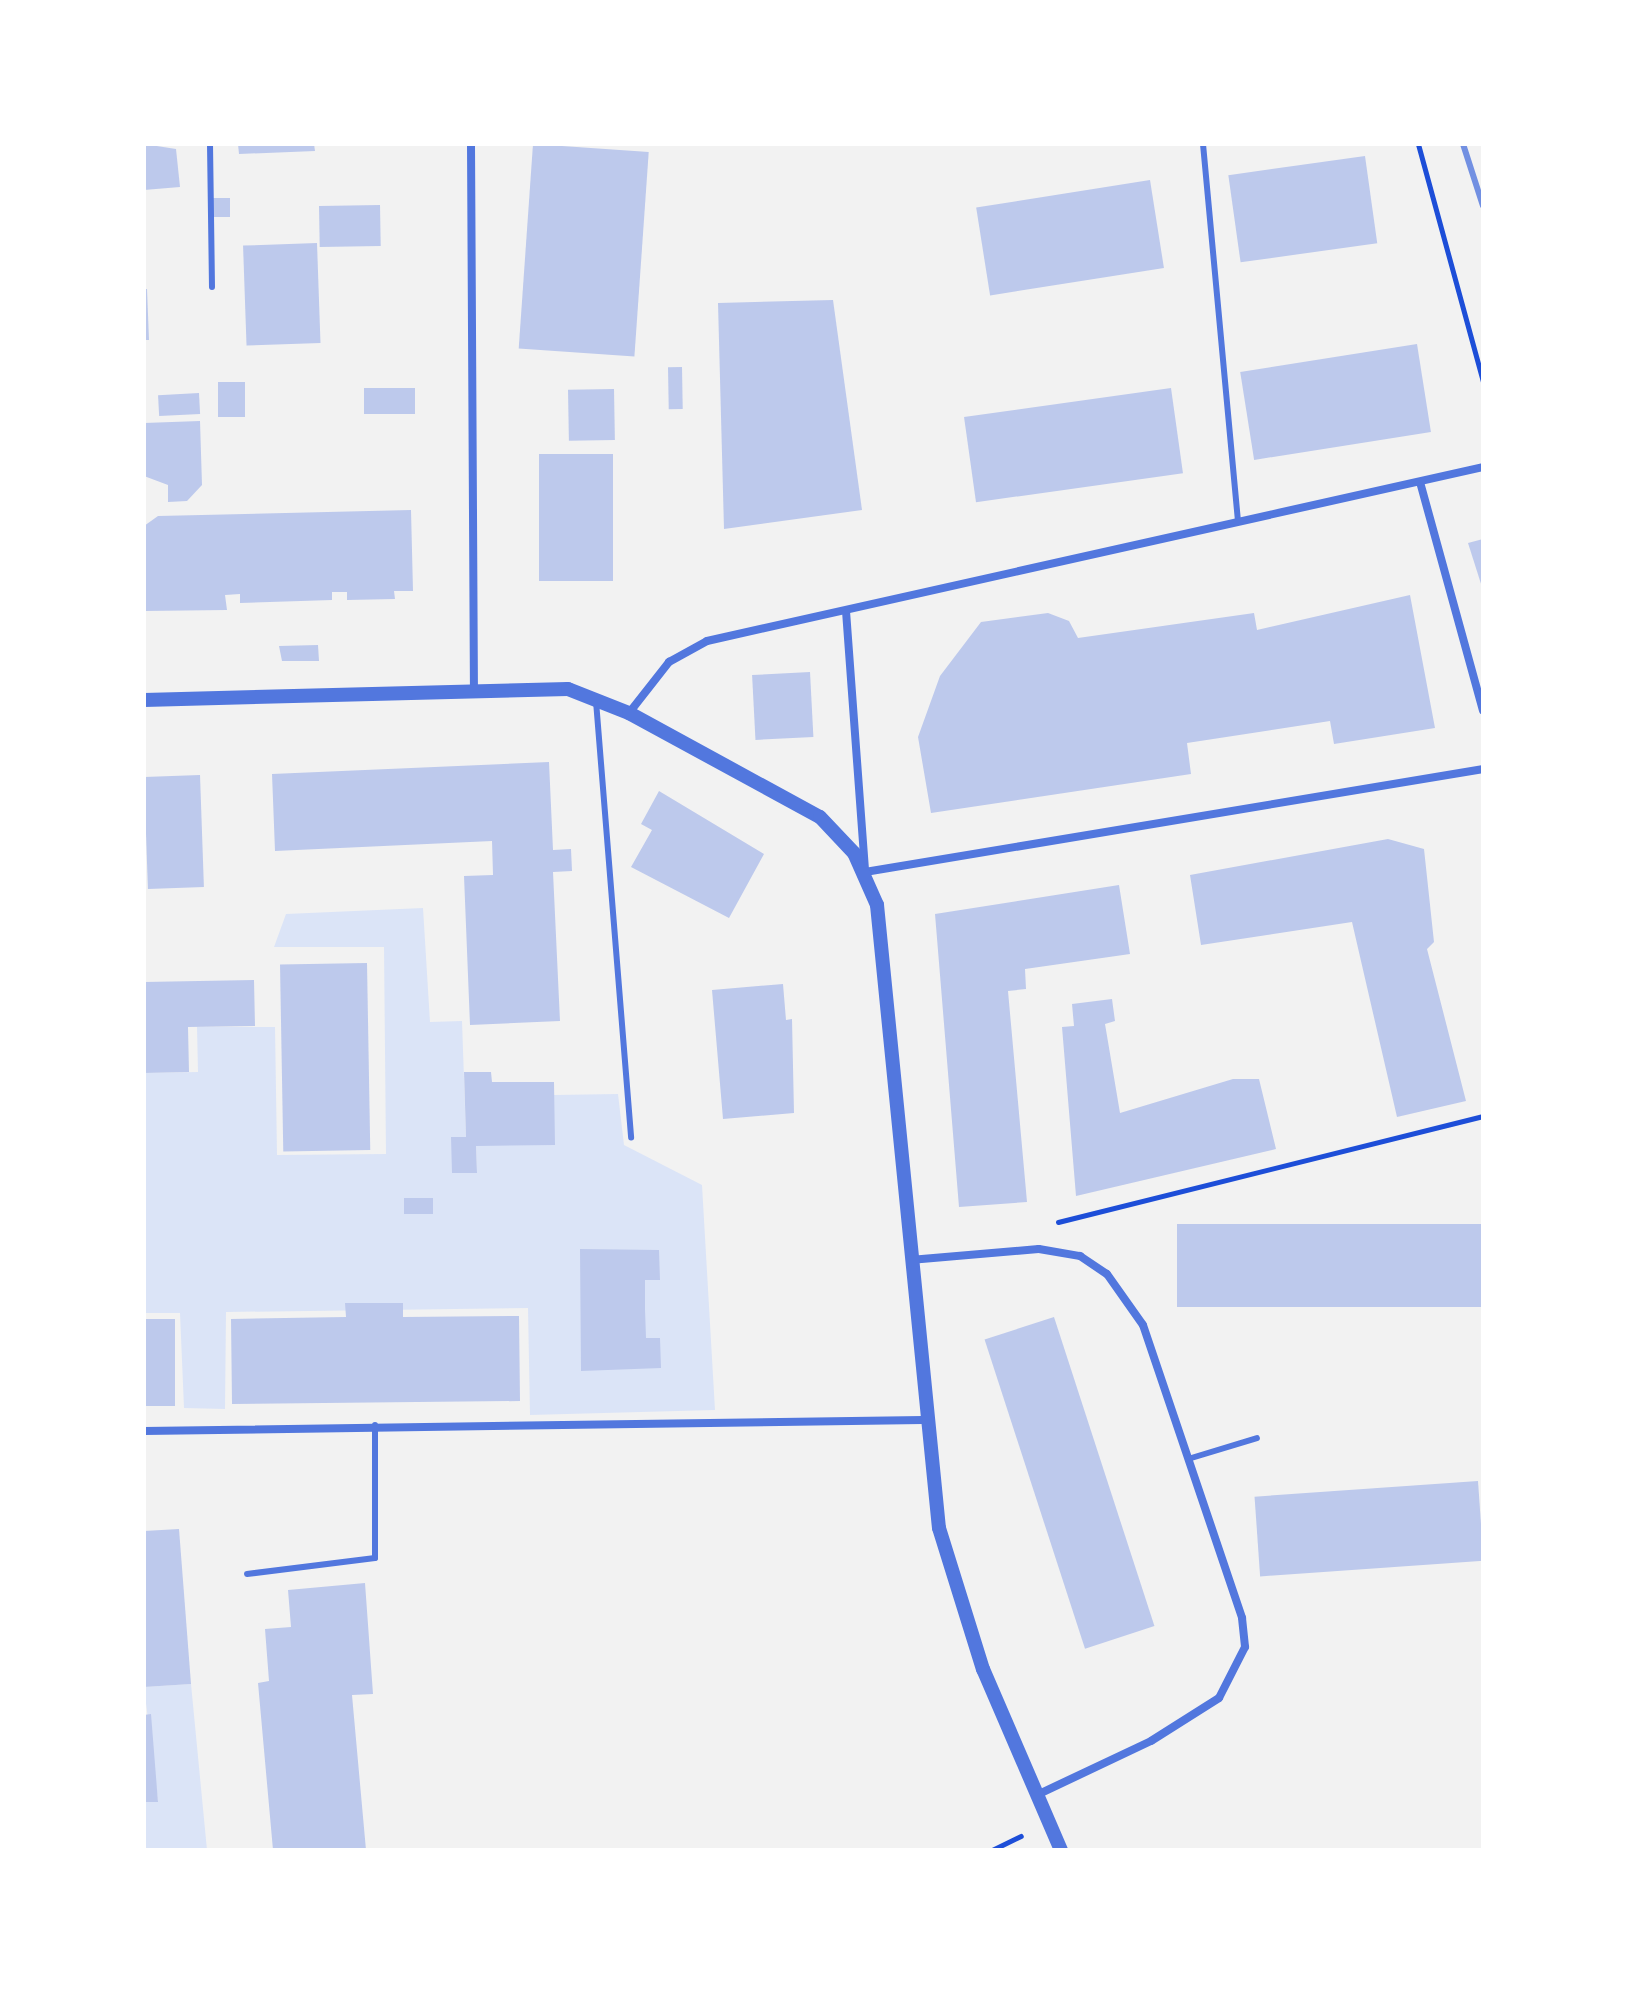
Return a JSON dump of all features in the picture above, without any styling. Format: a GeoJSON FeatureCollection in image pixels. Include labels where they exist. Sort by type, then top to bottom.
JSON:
{"type":"FeatureCollection","features":[{"type":"Feature","properties":{"kind":"street"},"geometry":{"type":"LineString","coordinates":[[471,144],[474,692]]}},
{"type":"Feature","properties":{"kind":"street"},"geometry":{"type":"LineString","coordinates":[[629,713],[669,662],[707,641],[1483,467]]}},
{"type":"Feature","properties":{"kind":"street"},"geometry":{"type":"LineString","coordinates":[[1420,482],[1483,710]]}},
{"type":"Feature","properties":{"kind":"street"},"geometry":{"type":"LineString","coordinates":[[846,611],[865,872],[877,905],[923,1420],[955,1585],[1034,1797],[1061,1850]]}},
{"type":"Feature","properties":{"kind":"street"},"geometry":{"type":"LineString","coordinates":[[144,700],[563,688],[595,697],[629,713],[820,817],[865,872]]}},
{"type":"Feature","properties":{"kind":"street"},"geometry":{"type":"LineString","coordinates":[[865,872],[1483,769]]}},
{"type":"Feature","properties":{"kind":"street"},"geometry":{"type":"LineString","coordinates":[[909,1260],[1039,1249],[1080,1256],[1128,1296],[1242,1618],[1245,1647],[1234,1676],[1193,1718],[1034,1797]]}},
{"type":"Feature","properties":{"kind":"street"},"geometry":{"type":"LineString","coordinates":[[144,1431],[375,1425],[923,1420]]}},
{"type":"Feature","properties":{"kind":"lane"},"geometry":{"type":"LineString","coordinates":[[210,144],[212,287]]}},
{"type":"Feature","properties":{"kind":"lane"},"geometry":{"type":"LineString","coordinates":[[1203,144],[1238,522]]}},
{"type":"Feature","properties":{"kind":"lane"},"geometry":{"type":"LineString","coordinates":[[595,697],[631,1138]]}},
{"type":"Feature","properties":{"kind":"lane"},"geometry":{"type":"LineString","coordinates":[[247,1574],[375,1558],[375,1425]]}},
{"type":"Feature","properties":{"kind":"lane"},"geometry":{"type":"LineString","coordinates":[[1188,1459],[1257,1438]]}},
{"type":"Feature","properties":{"kind":"path"},"geometry":{"type":"LineString","coordinates":[[1418,144],[1483,382]]}},
{"type":"Feature","properties":{"kind":"path"},"geometry":{"type":"LineString","coordinates":[[1039,1249],[1057,1222],[1483,1116]]}},
{"type":"Feature","properties":{"kind":"shaded area"},"geometry":{"type":"Polygon","coordinates":[[[423,908],[430,1022],[462,1021],[466,1137],[477,1173],[476,1146],[554,1095],[618,1094],[624,1145],[702,1185],[715,1410],[530,1415],[528,1308],[226,1312],[225,1409],[184,1408],[180,1313],[144,1313],[144,1073],[198,1072],[197,1027],[275,1027],[277,1155],[386,1154],[384,947],[274,947],[286,914],[423,908]]]}},
{"type":"Feature","properties":{"kind":"shaded area"},"geometry":{"type":"Polygon","coordinates":[[[191,1684],[207,1850],[144,1850],[144,1802],[158,1801],[144,1687],[191,1684]]]}},
{"type":"Feature","properties":{"kind":"building"},"geometry":{"type":"Polygon","coordinates":[[[144,144],[176,149],[180,187],[144,190],[144,144]]]}},
{"type":"Feature","properties":{"kind":"building"},"geometry":{"type":"Polygon","coordinates":[[[238,144],[314,144],[315,151],[239,154],[238,144]]]}},
{"type":"Feature","properties":{"kind":"building"},"geometry":{"type":"Polygon","coordinates":[[[533,144],[649,152],[634,357],[519,349],[533,144]]]}},
{"type":"Feature","properties":{"kind":"building"},"geometry":{"type":"Polygon","coordinates":[[[1365,156],[1377,243],[1241,262],[1228,175],[1365,156]]]}},
{"type":"Feature","properties":{"kind":"building"},"geometry":{"type":"Polygon","coordinates":[[[1150,180],[1164,268],[990,295],[976,208],[1150,180]]]}},
{"type":"Feature","properties":{"kind":"building"},"geometry":{"type":"Polygon","coordinates":[[[213,198],[230,198],[230,217],[213,217],[213,198]]]}},
{"type":"Feature","properties":{"kind":"building"},"geometry":{"type":"Polygon","coordinates":[[[380,205],[381,246],[320,247],[319,206],[380,205]]]}},
{"type":"Feature","properties":{"kind":"building"},"geometry":{"type":"Polygon","coordinates":[[[317,243],[320,343],[247,346],[243,246],[317,243]]]}},
{"type":"Feature","properties":{"kind":"building"},"geometry":{"type":"Polygon","coordinates":[[[144,289],[147,289],[149,340],[144,340],[144,289]]]}},
{"type":"Feature","properties":{"kind":"building"},"geometry":{"type":"Polygon","coordinates":[[[833,300],[862,510],[724,529],[718,303],[833,300]]]}},
{"type":"Feature","properties":{"kind":"building"},"geometry":{"type":"Polygon","coordinates":[[[1417,344],[1431,432],[1254,460],[1240,372],[1417,344]]]}},
{"type":"Feature","properties":{"kind":"building"},"geometry":{"type":"Polygon","coordinates":[[[668,367],[682,367],[683,409],[669,409],[668,367]]]}},
{"type":"Feature","properties":{"kind":"building"},"geometry":{"type":"Polygon","coordinates":[[[218,382],[245,382],[245,417],[218,417],[218,382]]]}},
{"type":"Feature","properties":{"kind":"building"},"geometry":{"type":"Polygon","coordinates":[[[364,388],[415,388],[415,414],[364,414],[364,388]]]}},
{"type":"Feature","properties":{"kind":"building"},"geometry":{"type":"Polygon","coordinates":[[[1171,388],[1183,473],[976,502],[964,417],[1171,388]]]}},
{"type":"Feature","properties":{"kind":"building"},"geometry":{"type":"Polygon","coordinates":[[[614,389],[615,440],[569,441],[568,390],[614,389]]]}},
{"type":"Feature","properties":{"kind":"building"},"geometry":{"type":"Polygon","coordinates":[[[199,393],[200,414],[159,416],[158,395],[199,393]]]}},
{"type":"Feature","properties":{"kind":"building"},"geometry":{"type":"Polygon","coordinates":[[[200,421],[202,485],[187,501],[168,502],[168,485],[144,476],[144,423],[200,421]]]}},
{"type":"Feature","properties":{"kind":"building"},"geometry":{"type":"Polygon","coordinates":[[[539,454],[613,454],[613,581],[539,581],[539,454]]]}},
{"type":"Feature","properties":{"kind":"building"},"geometry":{"type":"Polygon","coordinates":[[[411,510],[413,591],[394,591],[395,599],[347,600],[347,592],[332,592],[332,600],[240,603],[240,594],[225,595],[227,610],[144,611],[144,526],[158,516],[411,510]]]}},
{"type":"Feature","properties":{"kind":"building"},"geometry":{"type":"Polygon","coordinates":[[[1483,539],[1483,587],[1482,587],[1468,543],[1483,539]]]}},
{"type":"Feature","properties":{"kind":"building"},"geometry":{"type":"Polygon","coordinates":[[[1410,595],[1435,728],[1334,744],[1330,721],[1187,743],[1191,774],[931,813],[918,737],[940,676],[981,622],[1048,613],[1069,621],[1078,638],[1254,613],[1257,630],[1410,595]]]}},
{"type":"Feature","properties":{"kind":"building"},"geometry":{"type":"Polygon","coordinates":[[[318,645],[319,661],[282,661],[279,646],[318,645]]]}},
{"type":"Feature","properties":{"kind":"building"},"geometry":{"type":"Polygon","coordinates":[[[810,672],[813,737],[755,740],[752,675],[810,672]]]}},
{"type":"Feature","properties":{"kind":"building"},"geometry":{"type":"Polygon","coordinates":[[[549,762],[553,850],[571,849],[572,871],[553,872],[560,1021],[470,1025],[464,876],[493,875],[492,841],[275,851],[272,774],[549,762]]]}},
{"type":"Feature","properties":{"kind":"building"},"geometry":{"type":"Polygon","coordinates":[[[200,775],[204,887],[148,889],[144,777],[200,775]]]}},
{"type":"Feature","properties":{"kind":"building"},"geometry":{"type":"Polygon","coordinates":[[[659,791],[764,854],[729,918],[631,867],[652,830],[641,824],[659,791]]]}},
{"type":"Feature","properties":{"kind":"building"},"geometry":{"type":"Polygon","coordinates":[[[1388,839],[1424,849],[1434,942],[1427,949],[1466,1101],[1397,1117],[1352,922],[1201,945],[1190,875],[1388,839]]]}},
{"type":"Feature","properties":{"kind":"building"},"geometry":{"type":"Polygon","coordinates":[[[1119,885],[1130,954],[1025,969],[1026,989],[1008,991],[1027,1202],[959,1207],[935,914],[1119,885]]]}},
{"type":"Feature","properties":{"kind":"building"},"geometry":{"type":"Polygon","coordinates":[[[367,963],[370,1150],[283,1151],[280,965],[367,963]]]}},
{"type":"Feature","properties":{"kind":"building"},"geometry":{"type":"Polygon","coordinates":[[[254,980],[255,1026],[188,1027],[189,1072],[144,1073],[144,982],[254,980]]]}},
{"type":"Feature","properties":{"kind":"building"},"geometry":{"type":"Polygon","coordinates":[[[783,984],[786,1020],[792,1019],[794,1113],[723,1119],[712,990],[783,984]]]}},
{"type":"Feature","properties":{"kind":"building"},"geometry":{"type":"Polygon","coordinates":[[[1112,999],[1115,1021],[1105,1024],[1120,1113],[1233,1079],[1259,1079],[1276,1149],[1076,1196],[1062,1027],[1074,1026],[1072,1004],[1112,999]]]}},
{"type":"Feature","properties":{"kind":"building"},"geometry":{"type":"Polygon","coordinates":[[[464,1072],[491,1072],[492,1082],[554,1082],[555,1145],[476,1146],[477,1173],[452,1173],[451,1137],[466,1137],[464,1072]]]}},
{"type":"Feature","properties":{"kind":"building"},"geometry":{"type":"Polygon","coordinates":[[[404,1198],[433,1198],[433,1214],[404,1214],[404,1198]]]}},
{"type":"Feature","properties":{"kind":"building"},"geometry":{"type":"Polygon","coordinates":[[[1177,1224],[1483,1224],[1483,1307],[1177,1307],[1177,1224]]]}},
{"type":"Feature","properties":{"kind":"building"},"geometry":{"type":"Polygon","coordinates":[[[580,1249],[659,1250],[660,1280],[645,1280],[645,1309],[646,1338],[660,1338],[661,1368],[581,1371],[580,1249]]]}},
{"type":"Feature","properties":{"kind":"building"},"geometry":{"type":"Polygon","coordinates":[[[345,1303],[403,1303],[403,1317],[519,1316],[520,1401],[232,1404],[231,1319],[346,1317],[345,1303]]]}},
{"type":"Feature","properties":{"kind":"building"},"geometry":{"type":"Polygon","coordinates":[[[1054,1317],[1154,1626],[1085,1649],[985,1340],[1054,1317]]]}},
{"type":"Feature","properties":{"kind":"building"},"geometry":{"type":"Polygon","coordinates":[[[144,1319],[175,1319],[175,1406],[144,1406],[144,1319]]]}},
{"type":"Feature","properties":{"kind":"building"},"geometry":{"type":"Polygon","coordinates":[[[1478,1481],[1483,1561],[1260,1576],[1255,1497],[1478,1481]]]}},
{"type":"Feature","properties":{"kind":"building"},"geometry":{"type":"Polygon","coordinates":[[[179,1529],[191,1684],[144,1687],[144,1531],[179,1529]]]}},
{"type":"Feature","properties":{"kind":"building"},"geometry":{"type":"Polygon","coordinates":[[[365,1583],[373,1694],[352,1695],[366,1850],[273,1850],[258,1683],[269,1681],[265,1629],[291,1627],[288,1590],[365,1583]]]}},
{"type":"Feature","properties":{"kind":"building"},"geometry":{"type":"Polygon","coordinates":[[[151,1714],[158,1802],[144,1802],[144,1715],[151,1714]]]}},
{"type":"Feature","properties":{"kind":"railway"},"geometry":{"type":"LineString","coordinates":[[1463,144],[1483,206]]}}]}
